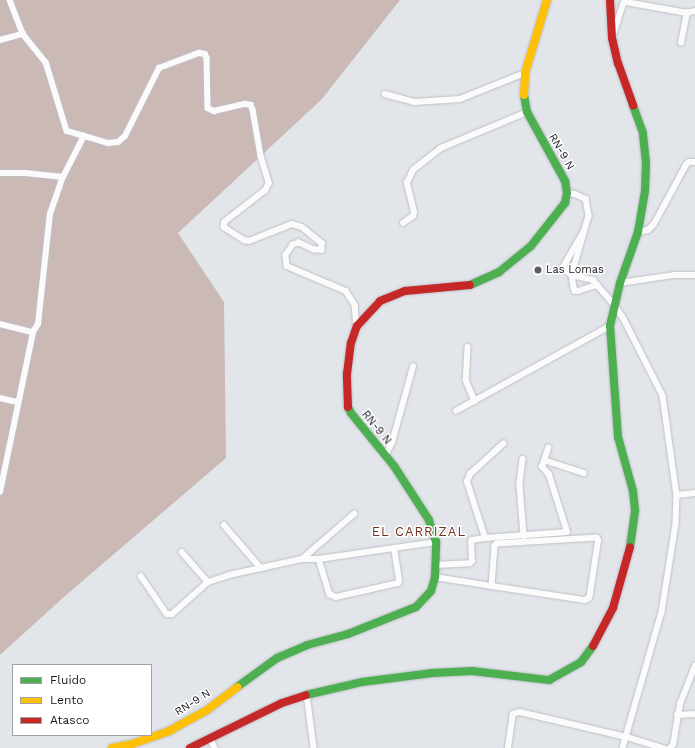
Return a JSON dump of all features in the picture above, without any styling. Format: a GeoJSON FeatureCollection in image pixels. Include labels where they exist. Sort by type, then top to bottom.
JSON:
{"type":"FeatureCollection","features":[{"type":"Feature","properties":{"kind":"main road","name":"RN-9 N"},"geometry":{"type":"LineString","coordinates":[[112,748],[132,744],[169,731],[207,710],[250,676],[277,658],[307,645],[348,634],[416,607],[431,591],[435,577],[436,542],[424,509],[394,466],[350,414],[348,406],[347,374],[351,344],[357,326],[380,301],[405,291],[471,285],[498,272],[531,246],[558,214],[565,203],[567,193],[565,181],[560,170],[541,140],[527,112],[524,97],[525,73],[547,0]]}},
{"type":"Feature","properties":{"kind":"main road"},"geometry":{"type":"LineString","coordinates":[[190,748],[282,703],[307,694],[362,682],[432,673],[472,671],[549,680],[581,662],[594,645],[613,608],[630,549],[635,510],[633,491],[618,437],[614,364],[610,326],[620,283],[638,232],[645,191],[646,163],[643,133],[618,63],[612,38],[610,0]]}},
{"type":"Feature","properties":{"kind":"street"},"geometry":{"type":"LineString","coordinates":[[10,0],[23,34],[46,62],[67,131],[108,143],[118,142],[125,136],[159,68],[199,53],[205,54],[208,58],[208,108],[214,111],[245,104],[251,105],[261,156],[269,183],[266,190],[224,222],[224,227],[244,240],[249,241],[292,224],[302,227],[322,243],[322,250],[314,250],[299,243],[293,245],[286,255],[287,266],[346,291],[356,305],[357,326]]}},
{"type":"Feature","properties":{"kind":"street"},"geometry":{"type":"LineString","coordinates":[[612,38],[623,4],[626,2],[686,13],[695,11]]}},
{"type":"Feature","properties":{"kind":"street"},"geometry":{"type":"LineString","coordinates":[[681,43],[686,13]]}},
{"type":"Feature","properties":{"kind":"street"},"geometry":{"type":"LineString","coordinates":[[0,40],[23,34]]}},
{"type":"Feature","properties":{"kind":"street"},"geometry":{"type":"LineString","coordinates":[[385,94],[415,102],[460,99],[525,73]]}},
{"type":"Feature","properties":{"kind":"street"},"geometry":{"type":"LineString","coordinates":[[403,223],[413,216],[414,212],[407,183],[413,170],[441,148],[527,112]]}},
{"type":"Feature","properties":{"kind":"street"},"geometry":{"type":"LineString","coordinates":[[0,492],[33,332],[38,324],[50,214],[62,177],[84,136]]}},
{"type":"Feature","properties":{"kind":"street"},"geometry":{"type":"LineString","coordinates":[[638,232],[648,230],[654,224],[686,165],[689,162],[695,162]]}},
{"type":"Feature","properties":{"kind":"street"},"geometry":{"type":"LineString","coordinates":[[0,173],[26,173],[62,177]]}},
{"type":"Feature","properties":{"kind":"street"},"geometry":{"type":"LineString","coordinates":[[567,193],[575,194],[586,199],[589,216],[572,274],[575,291],[597,285]]}},
{"type":"Feature","properties":{"kind":"street"},"geometry":{"type":"LineString","coordinates":[[584,232],[564,266],[567,271],[572,274],[588,278],[597,285],[614,304],[624,319],[663,396],[677,495],[676,524],[662,612],[623,748]]}},
{"type":"Feature","properties":{"kind":"street"},"geometry":{"type":"LineString","coordinates":[[620,283],[674,275],[695,275]]}},
{"type":"Feature","properties":{"kind":"street"},"geometry":{"type":"LineString","coordinates":[[0,324],[33,332]]}},
{"type":"Feature","properties":{"kind":"street"},"geometry":{"type":"LineString","coordinates":[[456,411],[610,326]]}},
{"type":"Feature","properties":{"kind":"street"},"geometry":{"type":"LineString","coordinates":[[468,347],[466,380],[475,401]]}},
{"type":"Feature","properties":{"kind":"street"},"geometry":{"type":"LineString","coordinates":[[385,456],[392,443],[413,367]]}},
{"type":"Feature","properties":{"kind":"street"},"geometry":{"type":"LineString","coordinates":[[0,398],[18,402]]}},
{"type":"Feature","properties":{"kind":"street"},"geometry":{"type":"LineString","coordinates":[[485,538],[467,482],[470,474],[503,444]]}},
{"type":"Feature","properties":{"kind":"street"},"geometry":{"type":"LineString","coordinates":[[436,565],[470,563],[472,560],[471,542],[485,538],[567,532],[549,475],[542,467],[548,448]]}},
{"type":"Feature","properties":{"kind":"street"},"geometry":{"type":"LineString","coordinates":[[523,458],[520,485],[524,536]]}},
{"type":"Feature","properties":{"kind":"street"},"geometry":{"type":"LineString","coordinates":[[544,460],[584,473]]}},
{"type":"Feature","properties":{"kind":"street"},"geometry":{"type":"LineString","coordinates":[[677,495],[695,493]]}},
{"type":"Feature","properties":{"kind":"street"},"geometry":{"type":"LineString","coordinates":[[302,559],[354,514]]}},
{"type":"Feature","properties":{"kind":"street"},"geometry":{"type":"LineString","coordinates":[[224,525],[260,568]]}},
{"type":"Feature","properties":{"kind":"street"},"geometry":{"type":"LineString","coordinates":[[435,577],[492,586],[585,600],[588,598],[598,542],[597,538],[497,544],[495,546],[492,586]]}},
{"type":"Feature","properties":{"kind":"street"},"geometry":{"type":"LineString","coordinates":[[141,576],[168,614],[172,614],[208,582],[260,568],[302,559],[319,559],[436,542]]}},
{"type":"Feature","properties":{"kind":"street"},"geometry":{"type":"LineString","coordinates":[[319,559],[330,594],[336,597],[398,583],[399,580],[394,548]]}},
{"type":"Feature","properties":{"kind":"street"},"geometry":{"type":"LineString","coordinates":[[182,552],[208,582]]}},
{"type":"Feature","properties":{"kind":"street"},"geometry":{"type":"LineString","coordinates":[[670,748],[673,746],[677,715],[695,666]]}},
{"type":"Feature","properties":{"kind":"street"},"geometry":{"type":"LineString","coordinates":[[307,694],[314,748]]}},
{"type":"Feature","properties":{"kind":"street"},"geometry":{"type":"LineString","coordinates":[[508,748],[513,714],[520,712],[627,737],[664,748]]}},
{"type":"Feature","properties":{"kind":"street"},"geometry":{"type":"LineString","coordinates":[[677,715],[695,714]]}},
{"type":"Feature","properties":{"kind":"street"},"geometry":{"type":"LineString","coordinates":[[210,738],[215,748]]}},
{"type":"Feature","properties":{"kind":"shaded area"},"geometry":{"type":"Polygon","coordinates":[[[0,0],[400,0],[322,99],[178,233],[224,302],[226,458],[65,596],[0,655],[0,0]]]}},
{"type":"Feature","properties":{"kind":"traffic: fast"},"geometry":{"type":"LineString","coordinates":[[470,285],[499,272],[531,246],[565,203],[567,193],[565,181],[527,112],[524,95]]}},
{"type":"Feature","properties":{"kind":"traffic: fast"},"geometry":{"type":"LineString","coordinates":[[630,547],[635,510],[633,491],[618,437],[610,326],[620,283],[638,232],[645,191],[646,163],[643,133],[633,105]]}},
{"type":"Feature","properties":{"kind":"traffic: fast"},"geometry":{"type":"LineString","coordinates":[[237,687],[277,658],[307,645],[348,634],[416,607],[431,591],[435,577],[436,542],[429,520],[394,466],[351,413],[348,407]]}},
{"type":"Feature","properties":{"kind":"traffic: fast"},"geometry":{"type":"LineString","coordinates":[[306,695],[362,682],[432,673],[472,671],[549,680],[581,662],[593,646]]}},
{"type":"Feature","properties":{"kind":"traffic: slow"},"geometry":{"type":"LineString","coordinates":[[524,95],[525,73],[547,0]]}},
{"type":"Feature","properties":{"kind":"traffic: slow"},"geometry":{"type":"LineString","coordinates":[[112,748],[132,744],[169,731],[207,710],[237,687]]}},
{"type":"Feature","properties":{"kind":"traffic: jam"},"geometry":{"type":"LineString","coordinates":[[610,0],[612,38],[618,63],[633,105]]}},
{"type":"Feature","properties":{"kind":"traffic: jam"},"geometry":{"type":"LineString","coordinates":[[348,407],[347,374],[351,343],[357,326],[380,301],[405,291],[470,285]]}},
{"type":"Feature","properties":{"kind":"traffic: jam"},"geometry":{"type":"LineString","coordinates":[[593,646],[613,608],[630,547]]}},
{"type":"Feature","properties":{"kind":"traffic: jam"},"geometry":{"type":"LineString","coordinates":[[190,748],[282,703],[306,695]]}},
{"type":"Feature","properties":{"kind":"place","name":"Las Lomas"},"geometry":{"type":"Point","coordinates":[538,270]}},
{"type":"Feature","properties":{"kind":"district","name":"EL CARRIZAL"},"geometry":{"type":"Point","coordinates":[419,532]}}]}
